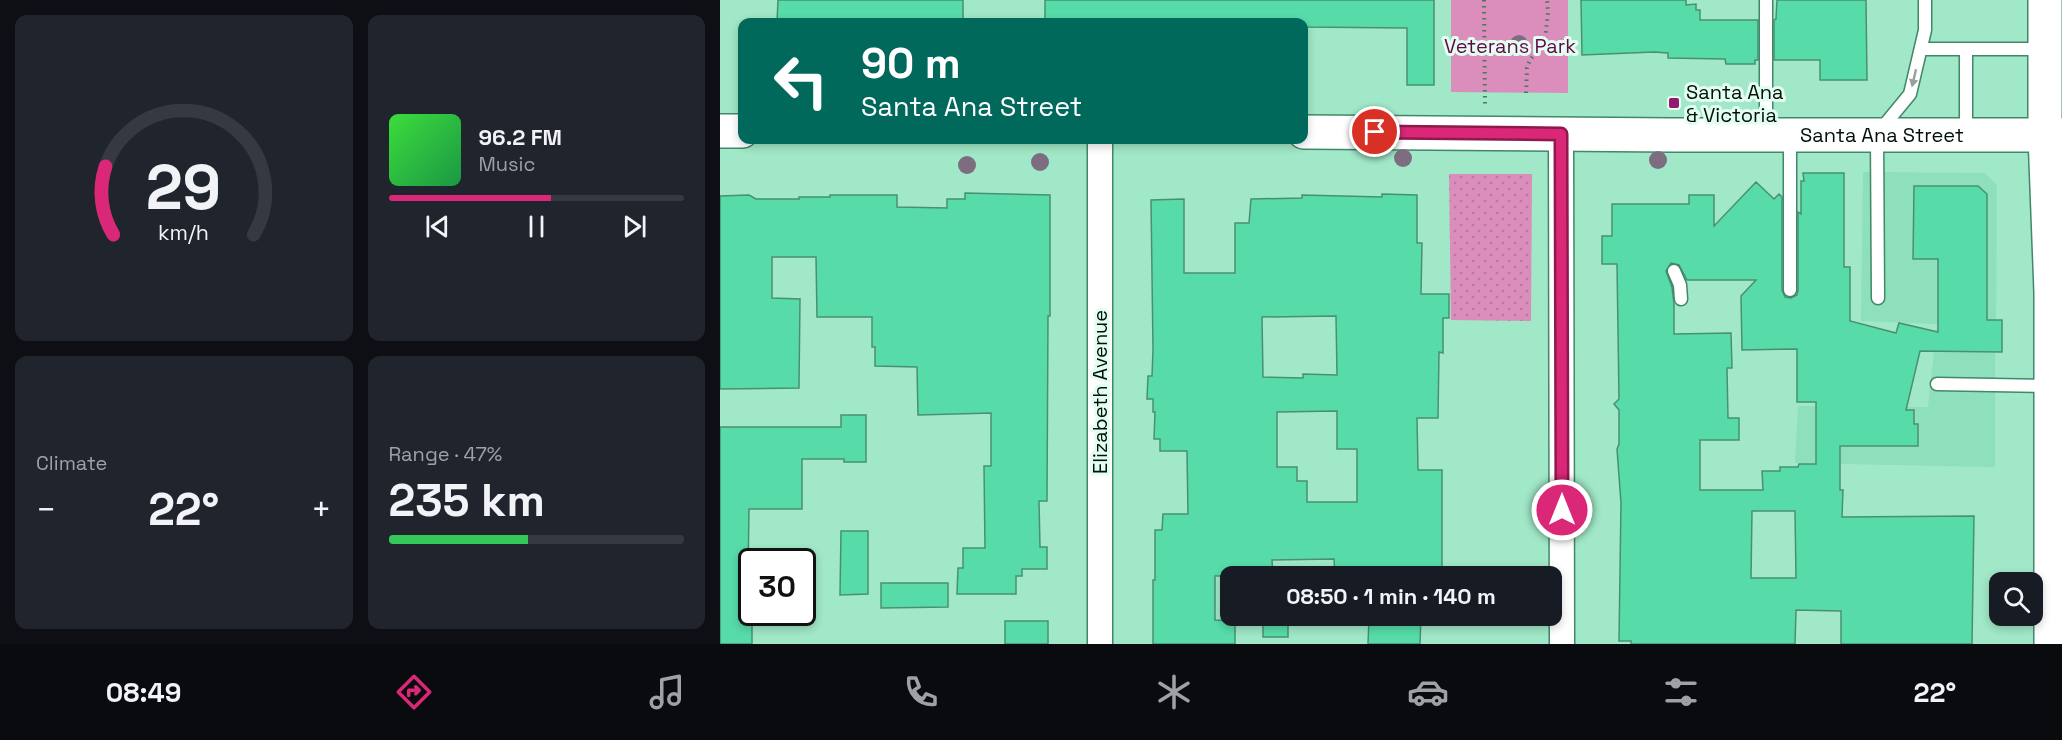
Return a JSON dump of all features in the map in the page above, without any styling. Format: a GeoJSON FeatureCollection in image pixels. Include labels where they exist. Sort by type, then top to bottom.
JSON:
{"type":"FeatureCollection","features":[{"type":"Feature","properties":{"kind":"street"},"geometry":{"type":"LineString","coordinates":[[2046,0],[2045,49],[2054,135],[2056,292],[2051,386],[2056,467],[2051,644]]}},
{"type":"Feature","properties":{"kind":"street"},"geometry":{"type":"LineString","coordinates":[[720,131],[738,131]]}},
{"type":"Feature","properties":{"kind":"street","name":"Santa Ana Street"},"geometry":{"type":"LineString","coordinates":[[1308,132],[2054,135]]}},
{"type":"Feature","properties":{"kind":"street"},"geometry":{"type":"LineString","coordinates":[[1561,134],[1562,644]]}},
{"type":"Feature","properties":{"kind":"street","name":"Elizabeth Avenue"},"geometry":{"type":"LineString","coordinates":[[1100,144],[1100,644]]}},
{"type":"Feature","properties":{"kind":"lane"},"geometry":{"type":"LineString","coordinates":[[1766,0],[1790,290]]}},
{"type":"Feature","properties":{"kind":"lane"},"geometry":{"type":"LineString","coordinates":[[1878,298],[1877,134],[1910,94],[1925,30],[1925,0]]}},
{"type":"Feature","properties":{"kind":"lane"},"geometry":{"type":"LineString","coordinates":[[1920,49],[2045,49]]}},
{"type":"Feature","properties":{"kind":"lane"},"geometry":{"type":"LineString","coordinates":[[1966,49],[1966,134]]}},
{"type":"Feature","properties":{"kind":"lane"},"geometry":{"type":"LineString","coordinates":[[1674,271],[1680,285],[1681,299]]}},
{"type":"Feature","properties":{"kind":"lane"},"geometry":{"type":"LineString","coordinates":[[1936,384],[2051,386]]}},
{"type":"Feature","properties":{"kind":"path"},"geometry":{"type":"LineString","coordinates":[[1484,0],[1485,133]]}},
{"type":"Feature","properties":{"kind":"path"},"geometry":{"type":"LineString","coordinates":[[1526,93],[1527,68],[1530,60],[1545,40],[1547,0]]}},
{"type":"Feature","properties":{"kind":"shaded area"},"geometry":{"type":"Polygon","coordinates":[[[1863,172],[1984,173],[1997,185],[1996,320],[2002,320],[2002,352],[1995,352],[1995,467],[1795,463],[1798,406],[1928,407],[1937,324],[1861,321],[1863,172]]]}},
{"type":"Feature","properties":{"kind":"green space","name":"Veterans Park"},"geometry":{"type":"Polygon","coordinates":[[[1451,0],[1568,0],[1568,93],[1451,92],[1451,0]]]}},
{"type":"Feature","properties":{"kind":"green space"},"geometry":{"type":"Polygon","coordinates":[[[1449,174],[1532,174],[1531,321],[1451,320],[1449,174]]]}},
{"type":"Feature","properties":{"kind":"building"},"geometry":{"type":"Polygon","coordinates":[[[778,0],[963,0],[963,18],[777,18],[778,0]]]}},
{"type":"Feature","properties":{"kind":"building"},"geometry":{"type":"Polygon","coordinates":[[[1045,0],[1434,0],[1434,85],[1407,85],[1407,28],[1308,27],[1308,18],[1045,18],[1045,0]]]}},
{"type":"Feature","properties":{"kind":"building"},"geometry":{"type":"Polygon","coordinates":[[[1581,0],[1686,0],[1686,5],[1696,4],[1696,10],[1700,10],[1700,20],[1758,20],[1758,60],[1755,60],[1755,64],[1726,64],[1725,59],[1668,58],[1668,53],[1654,52],[1582,55],[1581,0]]]}},
{"type":"Feature","properties":{"kind":"building"},"geometry":{"type":"Polygon","coordinates":[[[1777,0],[1866,0],[1867,80],[1820,80],[1820,60],[1774,60],[1774,20],[1776,19],[1777,0]]]}},
{"type":"Feature","properties":{"kind":"building"},"geometry":{"type":"Polygon","coordinates":[[[1803,173],[1844,173],[1844,267],[1850,267],[1850,321],[1896,333],[1899,323],[1938,332],[1938,259],[1913,259],[1914,186],[1978,186],[1987,194],[1987,320],[2002,320],[2002,352],[1920,351],[1906,410],[1914,410],[1914,424],[1918,424],[1918,446],[1840,446],[1842,517],[1974,516],[1972,644],[1841,644],[1841,611],[1796,610],[1795,644],[1631,644],[1631,641],[1619,641],[1621,503],[1617,449],[1619,410],[1614,404],[1619,399],[1617,264],[1602,264],[1602,236],[1612,236],[1612,204],[1689,204],[1689,195],[1714,195],[1714,226],[1756,182],[1774,199],[1779,194],[1782,197],[1782,290],[1785,297],[1791,298],[1797,295],[1798,290],[1798,212],[1801,214],[1801,181],[1804,181],[1803,173]],[[1671,263],[1666,271],[1672,287],[1674,334],[1731,333],[1732,368],[1727,368],[1728,418],[1739,418],[1739,440],[1700,440],[1700,490],[1763,490],[1762,471],[1780,471],[1780,467],[1816,464],[1816,402],[1797,402],[1797,349],[1742,350],[1741,296],[1756,280],[1687,280],[1679,265],[1671,263]],[[1752,511],[1751,578],[1796,578],[1795,511],[1752,511]]]}},
{"type":"Feature","properties":{"kind":"building"},"geometry":{"type":"Polygon","coordinates":[[[965,193],[1050,195],[1047,501],[1039,501],[1040,547],[1047,547],[1047,569],[1022,569],[1022,576],[1016,576],[1016,594],[957,594],[958,568],[963,568],[963,548],[985,548],[984,466],[991,466],[991,413],[918,415],[917,367],[875,366],[875,347],[872,347],[872,317],[817,317],[816,257],[772,257],[772,298],[800,299],[799,388],[720,389],[720,196],[749,195],[756,199],[799,199],[799,197],[830,197],[830,195],[897,195],[897,207],[947,208],[947,199],[965,199],[965,193]]]}},
{"type":"Feature","properties":{"kind":"building"},"geometry":{"type":"Polygon","coordinates":[[[1382,194],[1417,195],[1417,243],[1422,243],[1421,294],[1449,294],[1449,318],[1443,318],[1443,353],[1439,352],[1438,418],[1417,418],[1418,470],[1442,470],[1442,566],[1334,566],[1334,559],[1272,560],[1272,566],[1220,566],[1220,576],[1215,576],[1215,620],[1220,620],[1220,626],[1235,626],[1235,644],[1153,644],[1155,530],[1162,530],[1163,514],[1188,514],[1187,451],[1160,451],[1160,439],[1154,439],[1153,399],[1147,399],[1148,376],[1152,376],[1153,350],[1151,200],[1184,199],[1184,273],[1235,273],[1235,223],[1249,223],[1251,199],[1302,198],[1302,195],[1382,197],[1382,194]],[[1336,316],[1262,317],[1263,377],[1303,378],[1303,374],[1337,375],[1336,316]],[[1337,411],[1277,412],[1277,467],[1297,467],[1297,481],[1307,481],[1307,502],[1357,502],[1357,449],[1337,449],[1337,411]]]}},
{"type":"Feature","properties":{"kind":"building"},"geometry":{"type":"Polygon","coordinates":[[[841,415],[866,415],[866,462],[844,462],[844,459],[802,459],[802,509],[749,509],[748,548],[738,548],[738,626],[752,626],[752,644],[720,644],[720,427],[841,427],[841,415]]]}},
{"type":"Feature","properties":{"kind":"building"},"geometry":{"type":"Polygon","coordinates":[[[841,531],[868,531],[868,594],[840,595],[841,531]]]}},
{"type":"Feature","properties":{"kind":"building"},"geometry":{"type":"Polygon","coordinates":[[[881,583],[948,583],[948,607],[881,608],[881,583]]]}},
{"type":"Feature","properties":{"kind":"building"},"geometry":{"type":"Polygon","coordinates":[[[1005,621],[1048,621],[1048,644],[1005,644],[1005,621]]]}},
{"type":"Feature","properties":{"kind":"building"},"geometry":{"type":"Polygon","coordinates":[[[1263,626],[1288,626],[1288,637],[1263,637],[1263,626]]]}},
{"type":"Feature","properties":{"kind":"building"},"geometry":{"type":"Polygon","coordinates":[[[1369,626],[1421,626],[1420,644],[1368,644],[1369,626]]]}},
{"type":"Feature","properties":{"kind":"place","name":"Santa Ana & Victoria"},"geometry":{"type":"Point","coordinates":[1674,103]}},
{"type":"Feature","properties":{"kind":"route"},"geometry":{"type":"LineString","coordinates":[[1375,132],[1561,134],[1562,510]]}}]}
